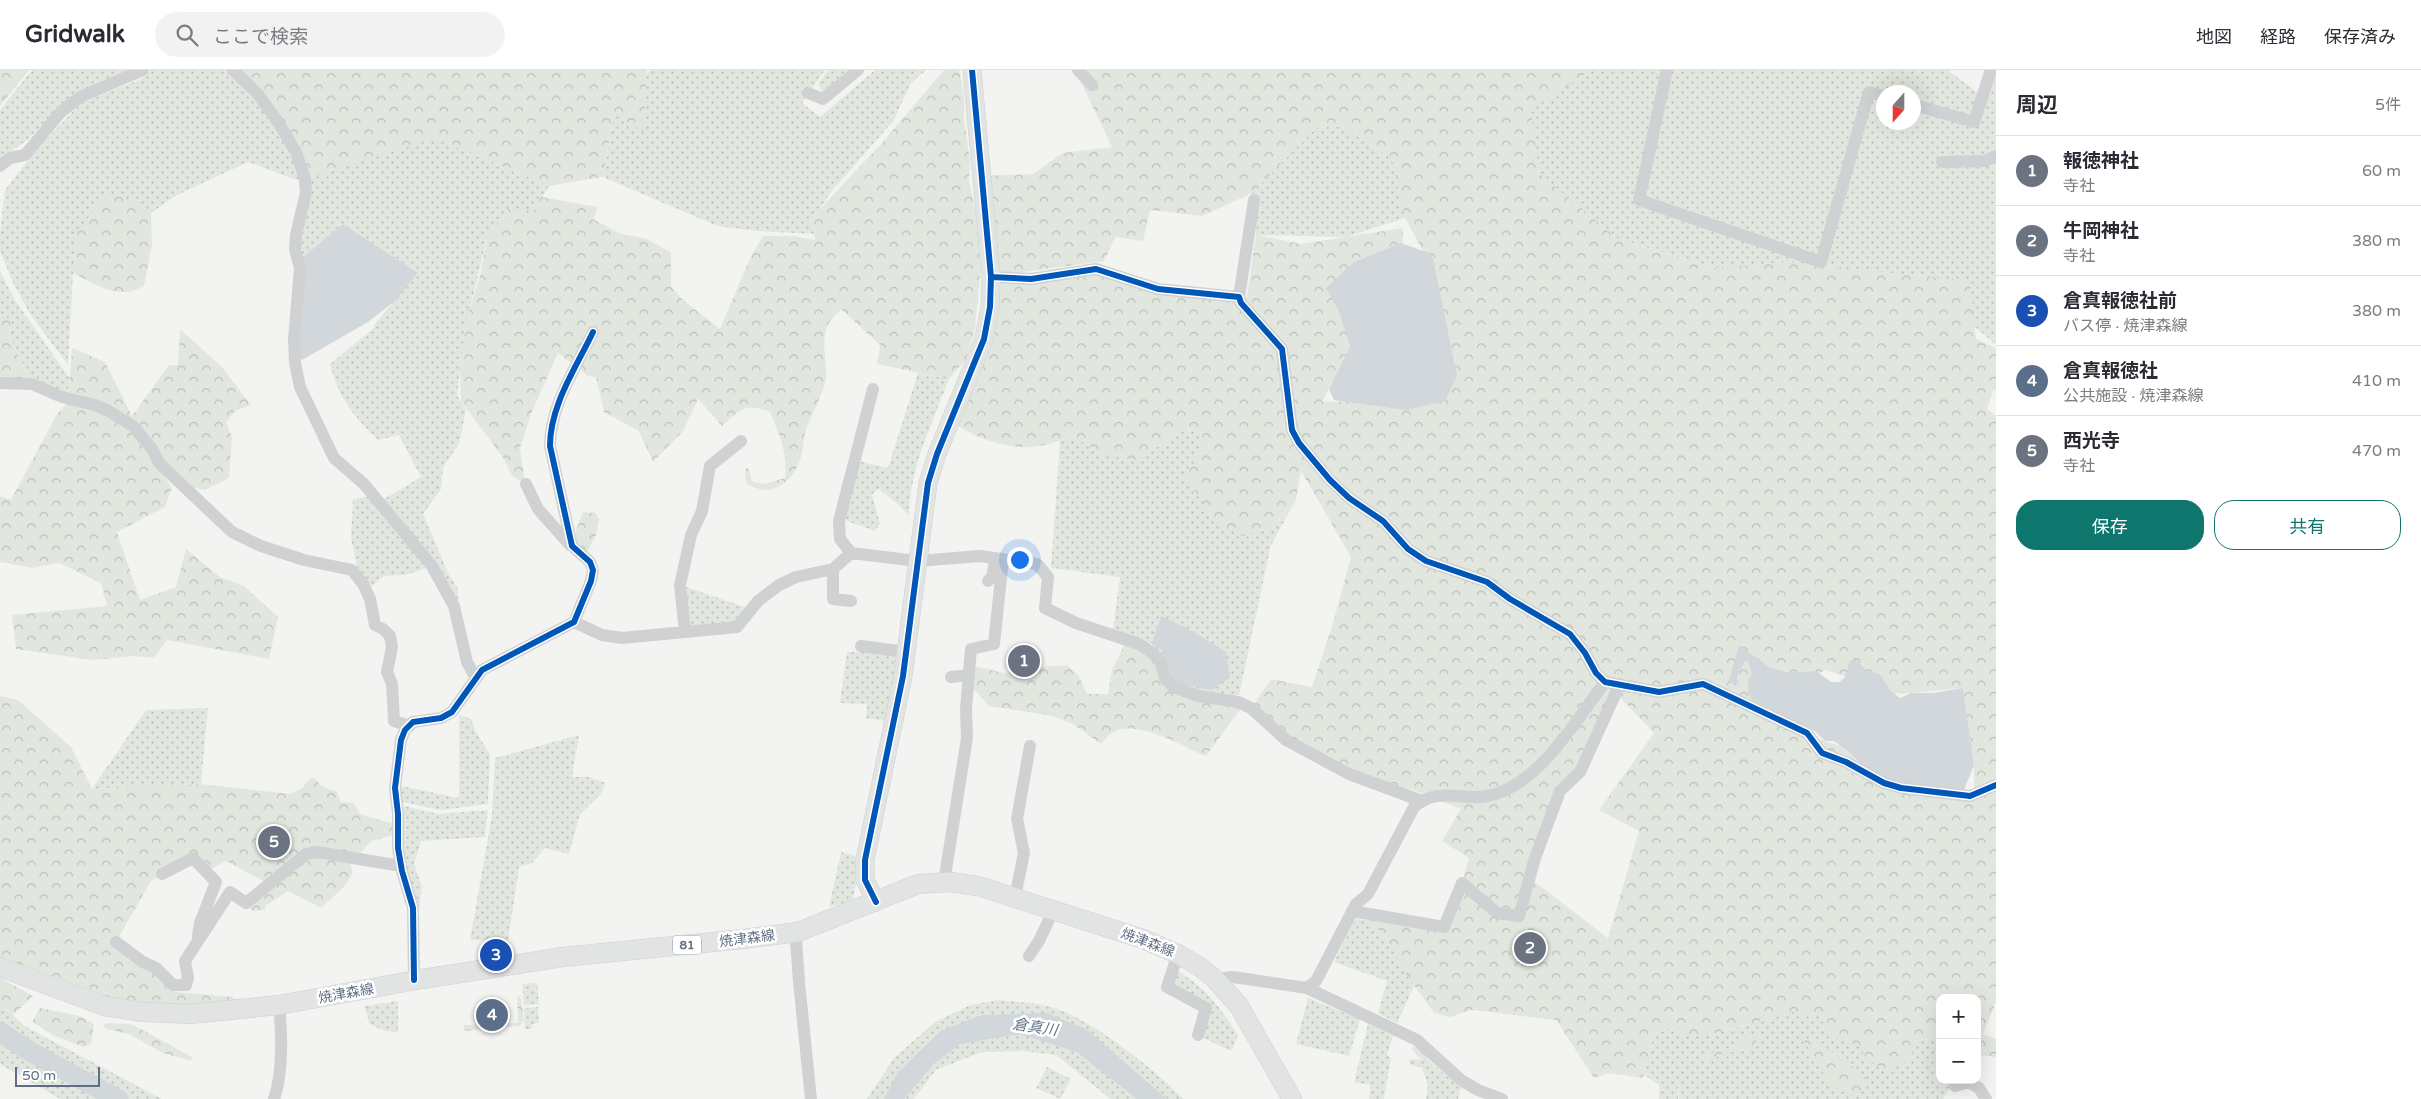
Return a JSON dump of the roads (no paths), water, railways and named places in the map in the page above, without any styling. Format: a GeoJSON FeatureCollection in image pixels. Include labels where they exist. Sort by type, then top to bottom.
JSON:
{"type":"FeatureCollection","features":[{"type":"Feature","properties":{"kind":"main road","name":"焼津森線"},"geometry":{"type":"LineString","coordinates":[[0,967],[104,1006],[143,1012],[190,1014],[279,1005],[414,980],[562,957],[798,932],[918,884],[944,882],[978,886],[1015,897],[1143,939],[1178,954],[1215,979],[1239,1006],[1292,1099]]}},
{"type":"Feature","properties":{"kind":"street"},"geometry":{"type":"LineString","coordinates":[[0,166],[10,158],[25,155],[61,112],[80,97],[143,70]]}},
{"type":"Feature","properties":{"kind":"street"},"geometry":{"type":"LineString","coordinates":[[234,70],[257,93],[278,122],[296,152],[306,180],[306,192],[296,235],[295,250],[300,268],[294,339],[294,363],[300,387],[334,458],[364,484],[430,562],[454,606],[467,662],[476,678]]}},
{"type":"Feature","properties":{"kind":"street"},"geometry":{"type":"LineString","coordinates":[[808,93],[823,99],[858,70]]}},
{"type":"Feature","properties":{"kind":"street"},"geometry":{"type":"LineString","coordinates":[[876,902],[865,880],[865,860],[906,652],[928,483],[937,454],[984,339],[990,307],[991,277],[972,70]]}},
{"type":"Feature","properties":{"kind":"street"},"geometry":{"type":"LineString","coordinates":[[1078,70],[1092,85]]}},
{"type":"Feature","properties":{"kind":"street"},"geometry":{"type":"LineString","coordinates":[[1667,70],[1639,200],[1821,262],[1869,92],[1876,94]]}},
{"type":"Feature","properties":{"kind":"street"},"geometry":{"type":"LineString","coordinates":[[1921,107],[1974,122],[1991,70]]}},
{"type":"Feature","properties":{"kind":"street"},"geometry":{"type":"LineString","coordinates":[[1942,162],[1985,161],[1996,156]]}},
{"type":"Feature","properties":{"kind":"street"},"geometry":{"type":"LineString","coordinates":[[1254,200],[1239,297],[1241,303],[1282,349],[1292,430],[1299,444],[1330,480],[1349,498],[1383,521],[1408,549],[1420,557],[1487,582],[1510,599],[1570,634],[1585,653],[1596,674],[1605,682],[1659,692],[1703,684],[1807,733],[1822,753],[1901,788],[1970,796],[1996,785]]}},
{"type":"Feature","properties":{"kind":"street"},"geometry":{"type":"LineString","coordinates":[[991,277],[1031,279],[1096,268],[1158,289],[1239,297]]}},
{"type":"Feature","properties":{"kind":"street"},"geometry":{"type":"LineString","coordinates":[[572,546],[550,446],[550,430],[556,408],[593,332]]}},
{"type":"Feature","properties":{"kind":"street"},"geometry":{"type":"LineString","coordinates":[[0,383],[32,384],[62,397],[95,404],[119,416],[133,426],[152,449],[157,461],[232,532],[262,546],[304,560],[352,570],[363,584],[370,599],[375,625],[383,629],[390,636],[392,647],[387,672],[392,684],[394,721],[410,726]]}},
{"type":"Feature","properties":{"kind":"street"},"geometry":{"type":"LineString","coordinates":[[873,389],[839,521],[840,539],[851,553],[917,561],[980,556],[1037,564],[1048,577],[1045,608],[1076,623],[1145,647],[1157,658],[1165,678],[1172,687],[1198,696],[1238,702],[1252,708],[1286,740],[1349,774],[1422,801]]}},
{"type":"Feature","properties":{"kind":"street"},"geometry":{"type":"LineString","coordinates":[[685,632],[680,584],[691,535],[702,511],[710,466],[741,441]]}},
{"type":"Feature","properties":{"kind":"street"},"geometry":{"type":"LineString","coordinates":[[414,980],[413,908],[398,848],[398,814],[395,788],[401,740],[405,730],[414,722],[441,718],[452,712],[482,670],[574,622],[591,581],[592,570],[590,562],[572,546],[538,509],[526,484]]}},
{"type":"Feature","properties":{"kind":"street"},"geometry":{"type":"LineString","coordinates":[[574,622],[602,635],[622,638],[736,627],[758,601],[779,585],[796,577],[833,569],[851,553]]}},
{"type":"Feature","properties":{"kind":"street"},"geometry":{"type":"LineString","coordinates":[[988,582],[992,578],[1000,559]]}},
{"type":"Feature","properties":{"kind":"street"},"geometry":{"type":"LineString","coordinates":[[944,882],[967,738],[966,708],[971,649],[994,644],[1000,559]]}},
{"type":"Feature","properties":{"kind":"street"},"geometry":{"type":"LineString","coordinates":[[833,569],[833,599],[851,601]]}},
{"type":"Feature","properties":{"kind":"street"},"geometry":{"type":"LineString","coordinates":[[861,646],[906,652]]}},
{"type":"Feature","properties":{"kind":"street"},"geometry":{"type":"LineString","coordinates":[[950,677],[969,675]]}},
{"type":"Feature","properties":{"kind":"street"},"geometry":{"type":"LineString","coordinates":[[1306,988],[1316,981],[1356,904],[1368,894],[1414,807],[1422,801],[1437,795],[1487,796],[1510,788],[1546,759],[1605,682]]}},
{"type":"Feature","properties":{"kind":"street"},"geometry":{"type":"LineString","coordinates":[[1352,911],[1444,927],[1462,883],[1497,913],[1519,916],[1534,861],[1560,791],[1580,772],[1620,684]]}},
{"type":"Feature","properties":{"kind":"street"},"geometry":{"type":"LineString","coordinates":[[1015,897],[1024,853],[1017,819],[1030,746]]}},
{"type":"Feature","properties":{"kind":"street"},"geometry":{"type":"LineString","coordinates":[[116,942],[143,962],[156,968],[173,985],[186,985],[188,978],[185,961],[230,892],[246,903],[306,854],[316,852],[401,866]]}},
{"type":"Feature","properties":{"kind":"street"},"geometry":{"type":"LineString","coordinates":[[162,874],[193,858],[216,882],[200,923],[197,934],[199,938]]}},
{"type":"Feature","properties":{"kind":"street"},"geometry":{"type":"LineString","coordinates":[[1029,956],[1039,941],[1054,910]]}},
{"type":"Feature","properties":{"kind":"street"},"geometry":{"type":"LineString","coordinates":[[798,932],[796,940],[799,982],[811,1099]]}},
{"type":"Feature","properties":{"kind":"street"},"geometry":{"type":"LineString","coordinates":[[1178,954],[1167,987],[1206,1008],[1198,1035]]}},
{"type":"Feature","properties":{"kind":"street"},"geometry":{"type":"LineString","coordinates":[[1215,979],[1233,977],[1306,988],[1417,1040],[1462,1080],[1478,1090],[1502,1099]]}},
{"type":"Feature","properties":{"kind":"street"},"geometry":{"type":"LineString","coordinates":[[274,1099],[278,1089],[282,1026],[279,1005]]}},
{"type":"Feature","properties":{"kind":"street"},"geometry":{"type":"LineString","coordinates":[[1955,1086],[1969,1082],[1979,1088],[1986,1099]]}},
{"type":"Feature","properties":{"kind":"water"},"geometry":{"type":"Polygon","coordinates":[[[343,224],[418,273],[395,301],[368,322],[302,360],[299,356],[302,258],[343,224]]]}},
{"type":"Feature","properties":{"kind":"water"},"geometry":{"type":"Polygon","coordinates":[[[1401,243],[1432,254],[1457,376],[1445,401],[1406,410],[1334,400],[1329,389],[1350,346],[1339,311],[1326,288],[1354,262],[1401,243]]]}},
{"type":"Feature","properties":{"kind":"water"},"geometry":{"type":"Polygon","coordinates":[[[1161,616],[1192,631],[1226,652],[1230,678],[1211,690],[1175,683],[1167,677],[1162,650],[1152,644],[1161,616]]]}},
{"type":"Feature","properties":{"kind":"water"},"geometry":{"type":"Polygon","coordinates":[[[1739,645],[1769,667],[1788,673],[1816,671],[1831,682],[1840,682],[1845,677],[1850,661],[1856,660],[1868,672],[1880,674],[1890,690],[1900,698],[1911,693],[1934,693],[1963,688],[1974,765],[1962,795],[1895,786],[1865,769],[1853,755],[1834,741],[1825,741],[1815,731],[1753,701],[1748,694],[1748,680],[1752,674],[1748,661],[1745,661],[1737,677],[1739,685],[1729,681],[1739,645]]]}},
{"type":"Feature","properties":{"kind":"water"},"geometry":{"type":"Polygon","coordinates":[[[1047,1013],[1086,1029],[1167,1099],[1137,1099],[1077,1052],[1020,1034],[960,1044],[935,1063],[904,1099],[884,1099],[898,1072],[942,1030],[983,1015],[1047,1013]]]}},
{"type":"Feature","properties":{"kind":"waterway","name":"倉真川"},"geometry":{"type":"LineString","coordinates":[[0,1032],[31,1052],[118,1099]]}},
{"type":"Feature","properties":{"kind":"place","name":"報徳神社"},"geometry":{"type":"Point","coordinates":[1024,661]}},
{"type":"Feature","properties":{"kind":"place","name":"西光寺"},"geometry":{"type":"Point","coordinates":[274,842]}},
{"type":"Feature","properties":{"kind":"place","name":"牛岡神社"},"geometry":{"type":"Point","coordinates":[1530,948]}},
{"type":"Feature","properties":{"kind":"place","name":"倉真報徳社前"},"geometry":{"type":"Point","coordinates":[496,955]}},
{"type":"Feature","properties":{"kind":"place","name":"倉真報徳社"},"geometry":{"type":"Point","coordinates":[492,1015]}}]}
